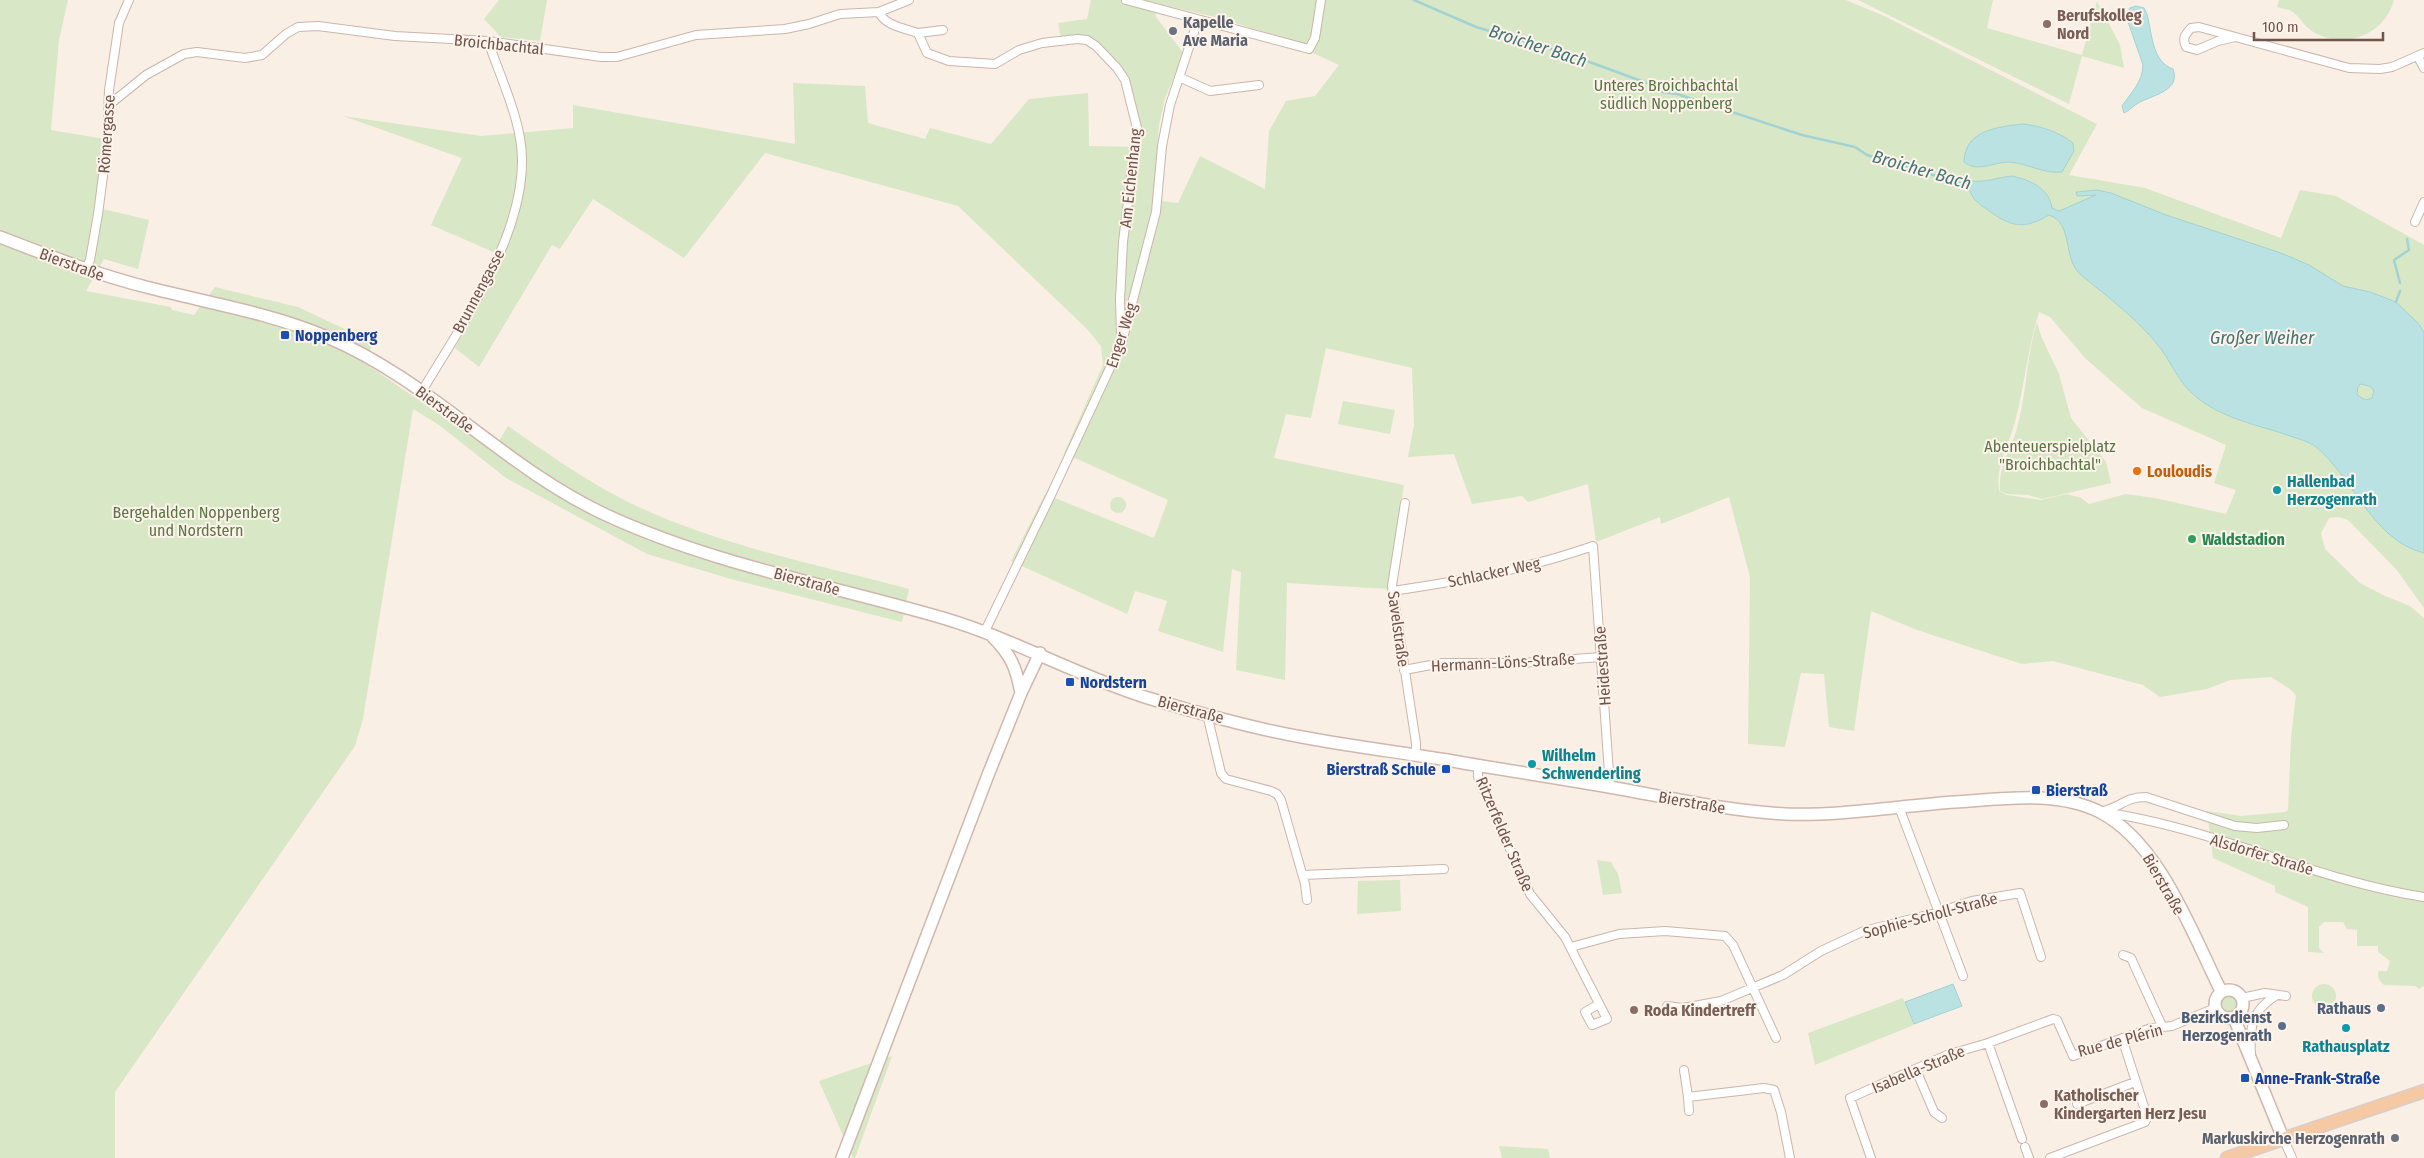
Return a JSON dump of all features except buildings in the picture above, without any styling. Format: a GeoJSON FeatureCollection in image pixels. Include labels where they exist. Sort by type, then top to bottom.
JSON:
{"type":"FeatureCollection","features":[{"type":"Feature","properties":{"kind":"main road","name":"Bierstraße"},"geometry":{"type":"LineString","coordinates":[[0,236],[85,270],[298,326],[362,353],[422,391],[515,461],[562,491],[599,512],[638,529],[717,556],[987,632],[1040,653],[1104,683],[1207,714],[1301,737],[1416,754],[1706,805],[1765,813],[1814,814],[2035,798],[2071,802],[2100,812],[2123,827],[2143,847],[2158,867],[2221,991]]}},
{"type":"Feature","properties":{"kind":"main road"},"geometry":{"type":"LineString","coordinates":[[987,632],[1009,654],[1014,664],[1021,693]]}},
{"type":"Feature","properties":{"kind":"main road"},"geometry":{"type":"LineString","coordinates":[[842,1158],[1021,693],[1040,653]]}},
{"type":"Feature","properties":{"kind":"main road"},"geometry":{"type":"LineString","coordinates":[[2231,989],[2242,998],[2243,1008],[2234,1018],[2224,1018],[2215,1008],[2215,998],[2221,991],[2231,989]]}},
{"type":"Feature","properties":{"kind":"main road"},"geometry":{"type":"LineString","coordinates":[[2234,1018],[2283,1138]]}},
{"type":"Feature","properties":{"kind":"main road"},"geometry":{"type":"LineString","coordinates":[[2227,1158],[2424,1091]]}},
{"type":"Feature","properties":{"kind":"street","name":"Römergasse"},"geometry":{"type":"LineString","coordinates":[[85,270],[90,260],[98,214],[107,146],[109,90],[119,23],[129,0]]}},
{"type":"Feature","properties":{"kind":"street","name":"Broichbachtal"},"geometry":{"type":"LineString","coordinates":[[109,105],[146,75],[184,54],[197,52],[245,58],[262,55],[286,34],[298,27],[318,26],[395,36],[488,41],[616,57],[696,35],[784,29],[809,24],[840,14],[879,12],[909,0]]}},
{"type":"Feature","properties":{"kind":"street"},"geometry":{"type":"LineString","coordinates":[[1126,0],[1309,49],[1315,38],[1321,0]]}},
{"type":"Feature","properties":{"kind":"street"},"geometry":{"type":"LineString","coordinates":[[879,12],[882,19],[888,23],[918,32],[943,30]]}},
{"type":"Feature","properties":{"kind":"street","name":"Enger Weg"},"geometry":{"type":"LineString","coordinates":[[987,632],[1122,342],[1156,212],[1163,138],[1170,105],[1198,20]]}},
{"type":"Feature","properties":{"kind":"street"},"geometry":{"type":"LineString","coordinates":[[2235,38],[2218,41],[2196,50],[2186,47],[2184,42],[2184,36],[2191,28],[2199,27],[2349,68],[2386,68],[2421,55],[2424,68]]}},
{"type":"Feature","properties":{"kind":"street","name":"Am Eichenhang"},"geometry":{"type":"LineString","coordinates":[[918,32],[927,53],[949,61],[995,64],[1019,50],[1042,43],[1077,39],[1087,40],[1096,46],[1117,68],[1125,80],[1137,128],[1123,242],[1120,300],[1122,342]]}},
{"type":"Feature","properties":{"kind":"street","name":"Brunnengasse"},"geometry":{"type":"LineString","coordinates":[[422,391],[499,258],[518,202],[522,174],[520,140],[512,105],[488,41]]}},
{"type":"Feature","properties":{"kind":"street"},"geometry":{"type":"LineString","coordinates":[[1179,77],[1210,91],[1259,86]]}},
{"type":"Feature","properties":{"kind":"street"},"geometry":{"type":"LineString","coordinates":[[1228,90],[1230,99]]}},
{"type":"Feature","properties":{"kind":"street"},"geometry":{"type":"LineString","coordinates":[[2415,222],[2424,202]]}},
{"type":"Feature","properties":{"kind":"street","name":"Savelstraße"},"geometry":{"type":"LineString","coordinates":[[1406,503],[1392,591],[1416,743],[1416,754]]}},
{"type":"Feature","properties":{"kind":"street","name":"Schlacker Weg"},"geometry":{"type":"LineString","coordinates":[[1392,591],[1498,574],[1546,562],[1593,546]]}},
{"type":"Feature","properties":{"kind":"street","name":"Heidestraße"},"geometry":{"type":"LineString","coordinates":[[1593,546],[1610,787]]}},
{"type":"Feature","properties":{"kind":"street","name":"Hermann-Löns-Straße"},"geometry":{"type":"LineString","coordinates":[[1404,670],[1457,662],[1520,663],[1601,657]]}},
{"type":"Feature","properties":{"kind":"street"},"geometry":{"type":"LineString","coordinates":[[1207,714],[1222,773],[1226,779],[1271,791],[1277,794],[1281,800],[1303,875],[1307,900]]}},
{"type":"Feature","properties":{"kind":"street","name":"Ritzerfelder Straße"},"geometry":{"type":"LineString","coordinates":[[1478,765],[1478,777],[1530,894],[1565,937],[1599,1004]]}},
{"type":"Feature","properties":{"kind":"street"},"geometry":{"type":"LineString","coordinates":[[2100,812],[2118,807],[2131,797],[2146,797],[2235,826],[2257,828],[2284,825]]}},
{"type":"Feature","properties":{"kind":"street"},"geometry":{"type":"LineString","coordinates":[[1899,807],[1963,976]]}},
{"type":"Feature","properties":{"kind":"street","name":"Alsdorfer Straße"},"geometry":{"type":"LineString","coordinates":[[2100,812],[2156,822],[2354,883],[2424,897]]}},
{"type":"Feature","properties":{"kind":"street"},"geometry":{"type":"LineString","coordinates":[[1303,875],[1444,869]]}},
{"type":"Feature","properties":{"kind":"street","name":"Sophie-Scholl-Straße"},"geometry":{"type":"LineString","coordinates":[[1667,1006],[1683,1008],[1703,1005],[1754,988],[1783,975],[1846,938],[1894,922],[1939,912],[1972,900],[2020,893],[2042,957]]}},
{"type":"Feature","properties":{"kind":"street"},"geometry":{"type":"LineString","coordinates":[[1571,947],[1619,934],[1644,932],[1690,932],[1725,936],[1733,945],[1776,1038]]}},
{"type":"Feature","properties":{"kind":"street"},"geometry":{"type":"LineString","coordinates":[[2123,955],[2131,958],[2162,1026]]}},
{"type":"Feature","properties":{"kind":"street"},"geometry":{"type":"LineString","coordinates":[[2242,998],[2265,993],[2286,996]]}},
{"type":"Feature","properties":{"kind":"street"},"geometry":{"type":"LineString","coordinates":[[2252,1065],[2250,1038],[2252,1020],[2262,1005],[2277,995]]}},
{"type":"Feature","properties":{"kind":"street","name":"Rue de Plérin"},"geometry":{"type":"LineString","coordinates":[[1988,1043],[2053,1019],[2060,1023],[2073,1056],[2122,1038],[2162,1026],[2172,1026],[2215,1008]]}},
{"type":"Feature","properties":{"kind":"street"},"geometry":{"type":"LineString","coordinates":[[2050,1158],[2119,1134],[2145,1122],[2147,1118],[2122,1038]]}},
{"type":"Feature","properties":{"kind":"street"},"geometry":{"type":"LineString","coordinates":[[1988,1043],[2029,1158]]}},
{"type":"Feature","properties":{"kind":"street","name":"Isabella-Straße"},"geometry":{"type":"LineString","coordinates":[[1872,1158],[1850,1098],[1947,1055],[1988,1043]]}},
{"type":"Feature","properties":{"kind":"street"},"geometry":{"type":"LineString","coordinates":[[1684,1070],[1689,1111]]}},
{"type":"Feature","properties":{"kind":"street"},"geometry":{"type":"LineString","coordinates":[[1916,1070],[1934,1112],[1942,1118]]}},
{"type":"Feature","properties":{"kind":"street"},"geometry":{"type":"LineString","coordinates":[[2077,1104],[2135,1082]]}},
{"type":"Feature","properties":{"kind":"street"},"geometry":{"type":"LineString","coordinates":[[1688,1097],[1764,1088],[1774,1090],[1782,1112],[1790,1158]]}},
{"type":"Feature","properties":{"kind":"street"},"geometry":{"type":"LineString","coordinates":[[2283,1138],[2292,1158]]}},
{"type":"Feature","properties":{"kind":"green space","name":"Bergehalden Noppenberg und Nordstern"},"geometry":{"type":"Polygon","coordinates":[[[0,0],[68,0],[59,40],[51,130],[111,140],[103,209],[149,220],[138,269],[104,259],[86,291],[171,307],[172,310],[194,315],[215,287],[298,307],[374,343],[363,362],[493,451],[508,426],[598,486],[663,518],[732,542],[909,589],[902,622],[731,579],[647,554],[506,478],[439,425],[413,409],[363,719],[355,746],[115,1092],[115,1158],[0,1158],[0,0]]]}},
{"type":"Feature","properties":{"kind":"green space"},"geometry":{"type":"Polygon","coordinates":[[[499,0],[547,0],[540,41],[501,37],[484,19],[499,0]]]}},
{"type":"Feature","properties":{"kind":"green space","name":"Unteres Broichbachtal südlich Noppenberg"},"geometry":{"type":"Polygon","coordinates":[[[1091,0],[1846,0],[1884,16],[2097,124],[2069,175],[2145,188],[2281,238],[2300,190],[2336,196],[2424,245],[2424,608],[2396,569],[2348,520],[2338,517],[2329,518],[2321,533],[2325,549],[2360,583],[2410,606],[2424,618],[2424,986],[2419,989],[2415,986],[2384,985],[2379,979],[2378,973],[2379,971],[2387,971],[2390,961],[2378,952],[2378,946],[2357,946],[2357,930],[2347,929],[2343,922],[2324,922],[2319,927],[2319,948],[2324,953],[2308,952],[2308,907],[2275,892],[2275,886],[2213,858],[2207,811],[2241,816],[2285,812],[2288,810],[2291,738],[2296,695],[2271,677],[2230,680],[2207,689],[2160,697],[2143,685],[2053,661],[2022,664],[1917,630],[1871,611],[1854,731],[1829,727],[1824,674],[1801,673],[1785,747],[1748,744],[1750,577],[1729,497],[1661,524],[1660,517],[1596,542],[1588,484],[1528,502],[1522,496],[1472,504],[1454,454],[1408,457],[1414,425],[1412,368],[1326,348],[1311,418],[1286,414],[1274,458],[1404,485],[1388,589],[1287,583],[1285,680],[1236,670],[1241,572],[1232,569],[1223,652],[1158,631],[1167,601],[1135,591],[1127,614],[1011,561],[1045,494],[1154,538],[1168,500],[1064,453],[1103,365],[1101,346],[1087,329],[958,206],[765,153],[684,258],[593,199],[560,249],[552,245],[479,367],[455,348],[505,257],[431,225],[462,158],[343,116],[481,136],[573,128],[573,105],[795,144],[793,83],[865,86],[868,123],[925,139],[930,128],[991,144],[1029,99],[1088,93],[1089,146],[1137,147],[1131,94],[1110,64],[1084,40],[1062,44],[1058,23],[1087,19],[1091,0]],[[1155,3],[1156,17],[1184,54],[1165,98],[1159,125],[1153,200],[1178,203],[1200,156],[1265,189],[1269,131],[1286,101],[1315,96],[1339,65],[1313,53],[1311,46],[1215,17],[1155,3]],[[2039,312],[2016,418],[2001,463],[1998,481],[1999,491],[2007,495],[2041,500],[2067,494],[2081,498],[2089,504],[2126,494],[2155,498],[2226,514],[2236,490],[2214,483],[2226,445],[2142,408],[2086,359],[2050,317],[2039,312]]]}},
{"type":"Feature","properties":{"kind":"green space"},"geometry":{"type":"Polygon","coordinates":[[[1858,0],[1993,0],[1987,28],[2082,55],[2097,1],[2120,45],[2124,68],[2082,56],[2069,104],[1858,0]]]}},
{"type":"Feature","properties":{"kind":"green space"},"geometry":{"type":"Polygon","coordinates":[[[2279,0],[2394,0],[2382,22],[2373,30],[2363,36],[2339,40],[2327,38],[2311,31],[2293,12],[2277,7],[2279,0]]]}},
{"type":"Feature","properties":{"kind":"green space","name":"Abenteuerspielplatz \"Broichbachtal\""},"geometry":{"type":"Polygon","coordinates":[[[2037,322],[2041,336],[2059,374],[2071,418],[2106,462],[2111,483],[2042,499],[2028,495],[2007,494],[2000,491],[2003,466],[2014,436],[2023,402],[2033,335],[2037,322]]]}},
{"type":"Feature","properties":{"kind":"green space"},"geometry":{"type":"Polygon","coordinates":[[[1343,401],[1395,410],[1390,434],[1338,424],[1343,401]]]}},
{"type":"Feature","properties":{"kind":"green space"},"geometry":{"type":"Polygon","coordinates":[[[1115,497],[1121,497],[1126,502],[1124,511],[1115,513],[1110,508],[1110,502],[1115,497]]]}},
{"type":"Feature","properties":{"kind":"green space"},"geometry":{"type":"Polygon","coordinates":[[[1597,860],[1611,862],[1618,874],[1622,893],[1603,895],[1597,860]]]}},
{"type":"Feature","properties":{"kind":"green space"},"geometry":{"type":"Polygon","coordinates":[[[1400,880],[1401,911],[1357,914],[1358,881],[1400,880]]]}},
{"type":"Feature","properties":{"kind":"green space"},"geometry":{"type":"Polygon","coordinates":[[[2324,984],[2333,987],[2336,996],[2333,1005],[2324,1008],[2315,1005],[2312,996],[2315,987],[2324,984]]]}},
{"type":"Feature","properties":{"kind":"green space"},"geometry":{"type":"Polygon","coordinates":[[[2226,995],[2232,995],[2237,1000],[2235,1009],[2226,1011],[2221,1006],[2221,1000],[2226,995]]]}},
{"type":"Feature","properties":{"kind":"green space"},"geometry":{"type":"Polygon","coordinates":[[[1903,998],[1914,1025],[1815,1065],[1808,1033],[1903,998]]]}},
{"type":"Feature","properties":{"kind":"green space"},"geometry":{"type":"Polygon","coordinates":[[[892,1056],[855,1158],[853,1158],[819,1081],[892,1056]]]}},
{"type":"Feature","properties":{"kind":"green space"},"geometry":{"type":"Polygon","coordinates":[[[1499,1146],[1548,1149],[1550,1158],[1502,1158],[1499,1146]]]}},
{"type":"Feature","properties":{"kind":"water"},"geometry":{"type":"Polygon","coordinates":[[[2136,6],[2144,8],[2157,54],[2166,65],[2173,69],[2174,76],[2170,87],[2165,91],[2140,102],[2124,113],[2122,106],[2136,87],[2143,65],[2126,16],[2130,8],[2136,6]]]}},
{"type":"Feature","properties":{"kind":"water"},"geometry":{"type":"Polygon","coordinates":[[[2023,124],[2050,130],[2073,143],[2074,151],[2062,172],[2048,171],[2009,162],[1975,167],[1964,162],[1966,151],[1976,137],[1993,129],[2023,124]]]}},
{"type":"Feature","properties":{"kind":"water","name":"Großer Weiher"},"geometry":{"type":"Polygon","coordinates":[[[2012,176],[2038,186],[2047,195],[2052,208],[2059,211],[2096,195],[2077,196],[2076,192],[2097,190],[2111,193],[2166,215],[2281,253],[2309,265],[2343,286],[2370,292],[2396,302],[2418,323],[2424,332],[2424,553],[2406,546],[2377,522],[2329,459],[2315,446],[2303,440],[2226,415],[2206,404],[2190,391],[2184,385],[2161,349],[2144,329],[2075,268],[2065,233],[2057,219],[2049,215],[2032,223],[2011,223],[1996,216],[1980,204],[1970,191],[1960,188],[1963,179],[1981,181],[2012,176]],[[2361,384],[2358,386],[2357,395],[2366,400],[2372,398],[2374,390],[2369,386],[2361,384]]]}},
{"type":"Feature","properties":{"kind":"water"},"geometry":{"type":"Polygon","coordinates":[[[1953,984],[1962,1006],[1914,1024],[1905,1002],[1953,984]]]}},
{"type":"Feature","properties":{"kind":"waterway","name":"Broicher Bach"},"geometry":{"type":"LineString","coordinates":[[1414,0],[1476,27],[1565,53],[1655,86],[1662,92],[1677,94],[1802,135],[1855,147],[1867,155],[1963,184]]}},
{"type":"Feature","properties":{"kind":"waterway"},"geometry":{"type":"LineString","coordinates":[[2400,283],[2394,260],[2409,250],[2407,239]]}},
{"type":"Feature","properties":{"kind":"waterway"},"geometry":{"type":"LineString","coordinates":[[2396,302],[2400,291]]}},
{"type":"Feature","properties":{"kind":"place","name":"Berufskolleg Nord"},"geometry":{"type":"Point","coordinates":[2047,24]}},
{"type":"Feature","properties":{"kind":"place","name":"Kapelle Ave Maria"},"geometry":{"type":"Point","coordinates":[1173,31]}},
{"type":"Feature","properties":{"kind":"place","name":"Noppenberg"},"geometry":{"type":"Point","coordinates":[285,335]}},
{"type":"Feature","properties":{"kind":"place","name":"Louloudis"},"geometry":{"type":"Point","coordinates":[2137,471]}},
{"type":"Feature","properties":{"kind":"place","name":"Hallenbad Herzogenrath"},"geometry":{"type":"Point","coordinates":[2277,490]}},
{"type":"Feature","properties":{"kind":"place","name":"Waldstadion"},"geometry":{"type":"Point","coordinates":[2192,539]}},
{"type":"Feature","properties":{"kind":"place","name":"Nordstern"},"geometry":{"type":"Point","coordinates":[1070,682]}},
{"type":"Feature","properties":{"kind":"place","name":"Wilhelm Schwenderling"},"geometry":{"type":"Point","coordinates":[1532,764]}},
{"type":"Feature","properties":{"kind":"place","name":"Bierstraß Schule"},"geometry":{"type":"Point","coordinates":[1446,769]}},
{"type":"Feature","properties":{"kind":"place","name":"Bierstraß"},"geometry":{"type":"Point","coordinates":[2036,790]}},
{"type":"Feature","properties":{"kind":"place","name":"Rathaus"},"geometry":{"type":"Point","coordinates":[2381,1008]}},
{"type":"Feature","properties":{"kind":"place","name":"Roda Kindertreff"},"geometry":{"type":"Point","coordinates":[1634,1010]}},
{"type":"Feature","properties":{"kind":"place","name":"Bezirksdienst Herzogenrath"},"geometry":{"type":"Point","coordinates":[2282,1026]}},
{"type":"Feature","properties":{"kind":"place","name":"Rathausplatz"},"geometry":{"type":"Point","coordinates":[2346,1028]}},
{"type":"Feature","properties":{"kind":"place","name":"Anne-Frank-Straße"},"geometry":{"type":"Point","coordinates":[2245,1078]}},
{"type":"Feature","properties":{"kind":"place","name":"Katholischer Kindergarten Herz Jesu"},"geometry":{"type":"Point","coordinates":[2044,1104]}},
{"type":"Feature","properties":{"kind":"place","name":"Markuskirche Herzogenrath"},"geometry":{"type":"Point","coordinates":[2395,1138]}}]}
